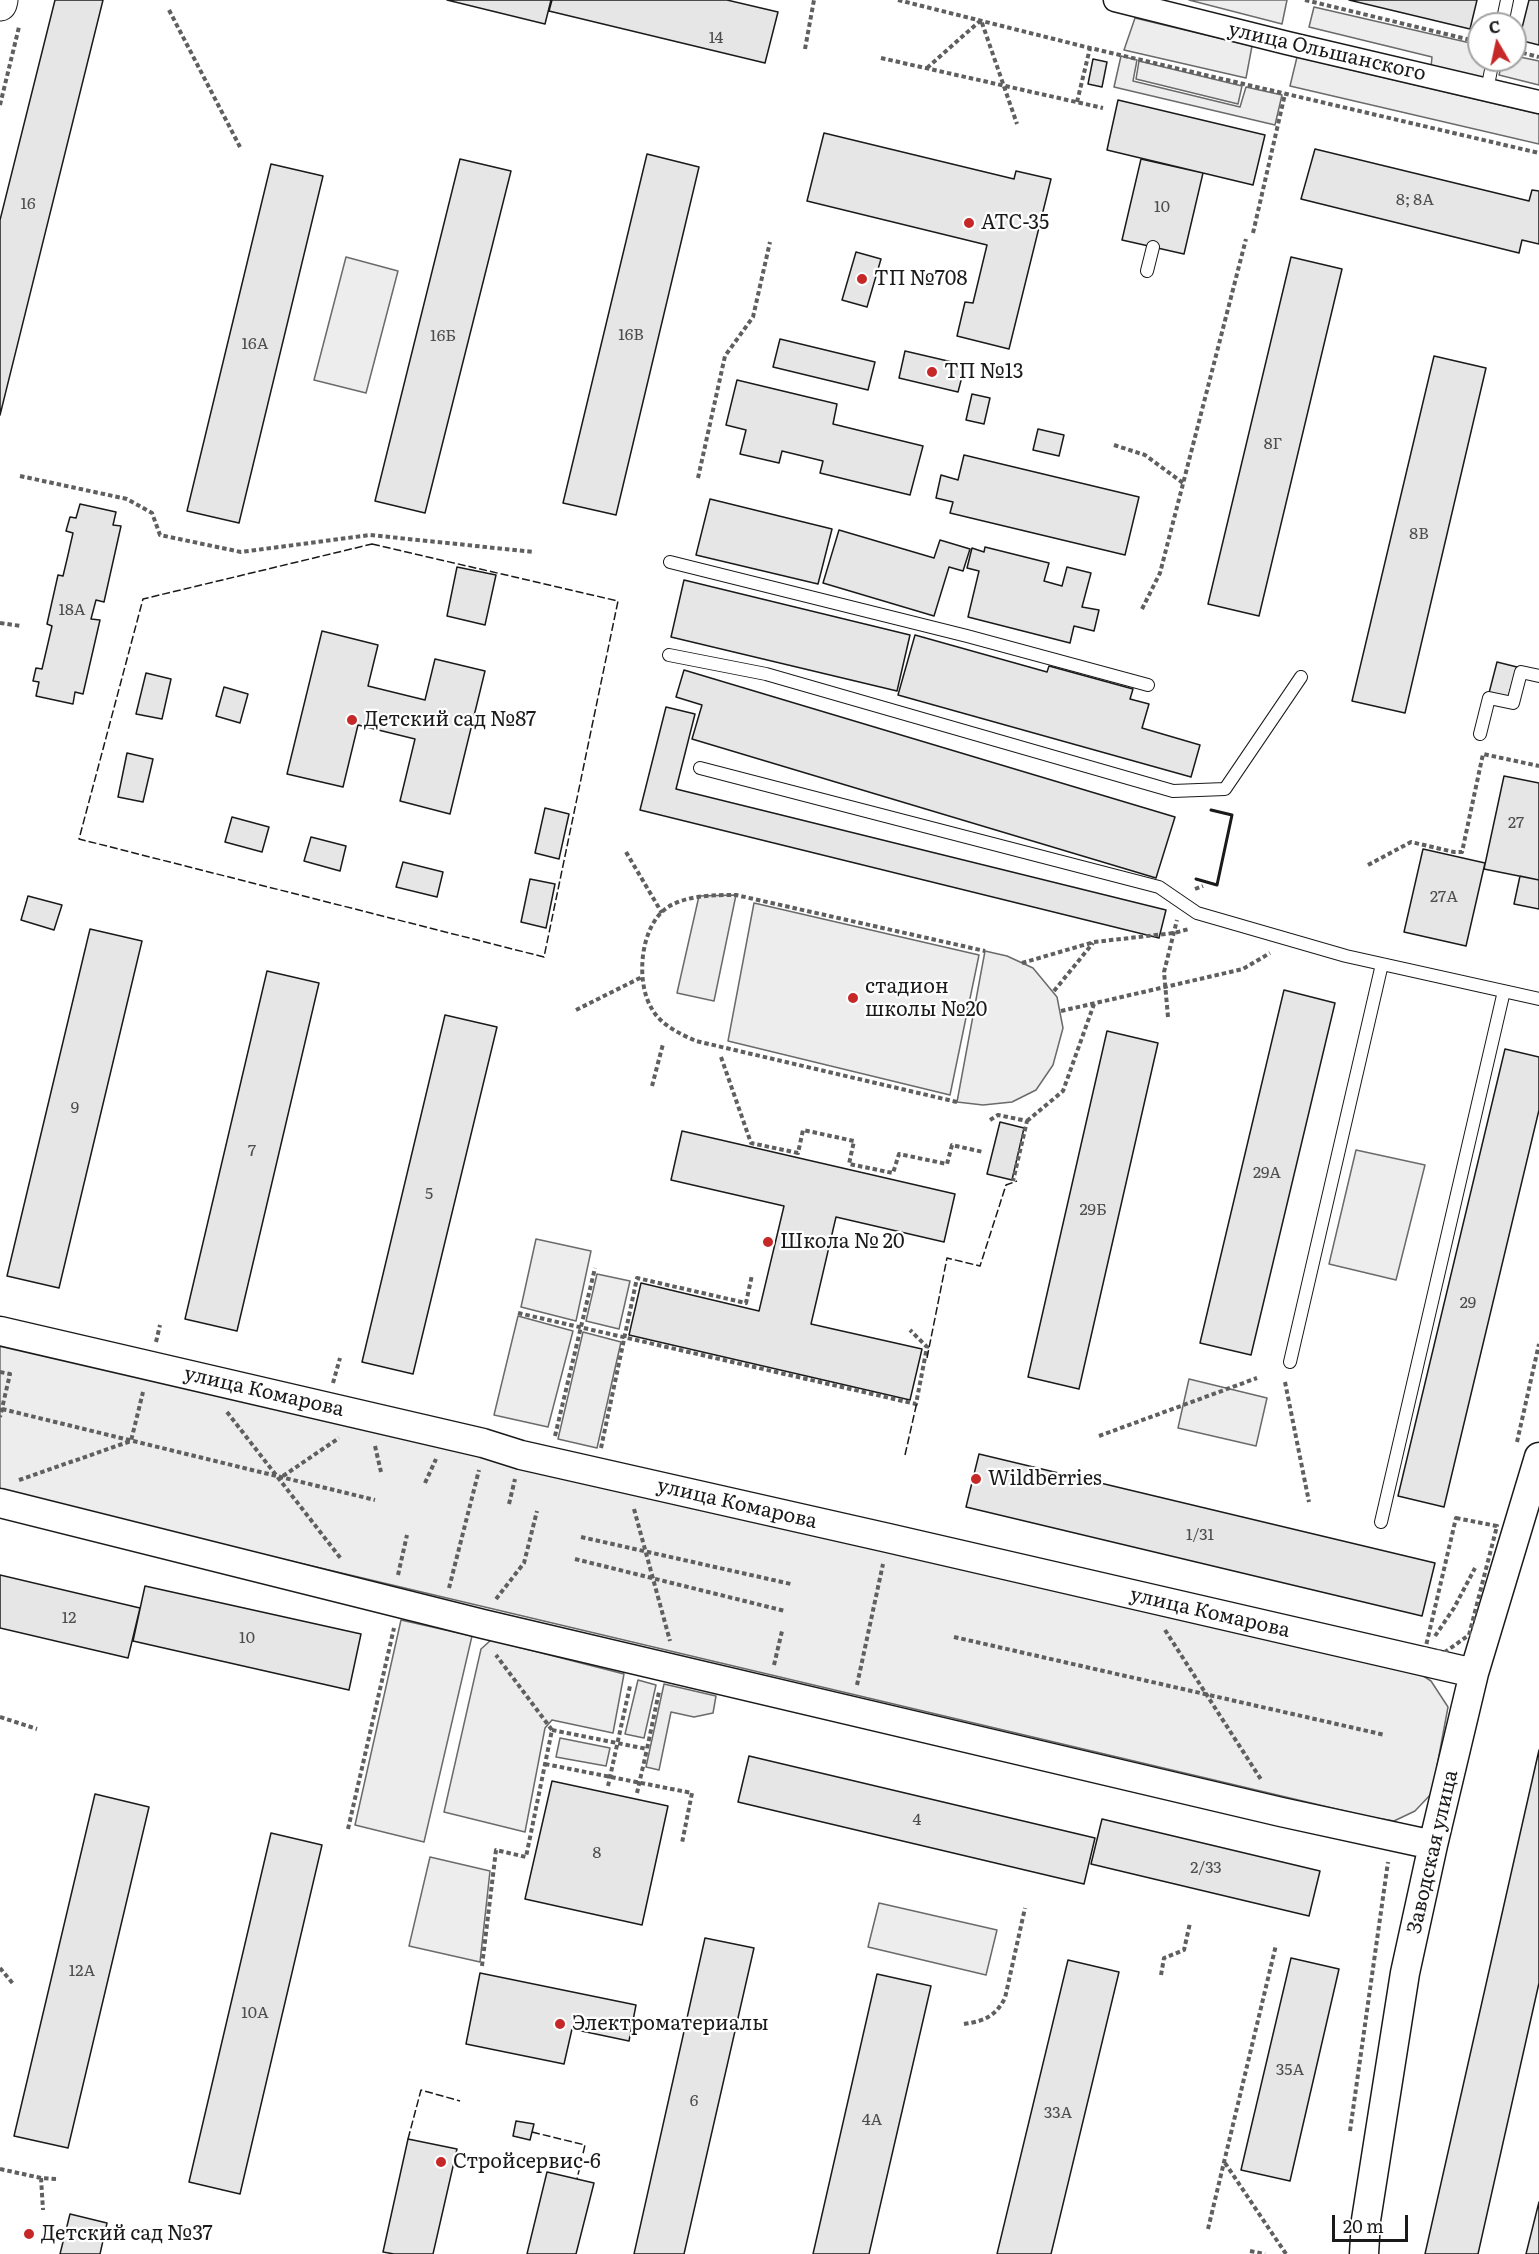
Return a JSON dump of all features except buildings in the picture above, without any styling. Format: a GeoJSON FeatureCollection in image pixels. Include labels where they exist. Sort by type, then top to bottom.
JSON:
{"type":"FeatureCollection","features":[{"type":"Feature","properties":{"kind":"street","name":"улица Ольшанского"},"geometry":{"type":"LineString","coordinates":[[1115,0],[1539,102]]}},
{"type":"Feature","properties":{"kind":"street","name":"улица Комарова"},"geometry":{"type":"LineString","coordinates":[[0,1332],[472,1440],[520,1455],[627,1480],[1474,1673]]}},
{"type":"Feature","properties":{"kind":"street","name":"Заводская улица"},"geometry":{"type":"LineString","coordinates":[[1364,2254],[1368,2208],[1405,1973],[1433,1845],[1527,1452]]}},
{"type":"Feature","properties":{"kind":"street"},"geometry":{"type":"LineString","coordinates":[[5,1493],[483,1624],[1281,1812],[1433,1845]]}},
{"type":"Feature","properties":{"kind":"lane"},"geometry":{"type":"LineString","coordinates":[[1487,90],[1491,72]]}},
{"type":"Feature","properties":{"kind":"lane"},"geometry":{"type":"LineString","coordinates":[[1147,272],[1153,247]]}},
{"type":"Feature","properties":{"kind":"lane"},"geometry":{"type":"LineString","coordinates":[[669,562],[967,636],[1148,685]]}},
{"type":"Feature","properties":{"kind":"lane"},"geometry":{"type":"LineString","coordinates":[[669,655],[766,674],[1173,791],[1225,789],[1301,677]]}},
{"type":"Feature","properties":{"kind":"lane"},"geometry":{"type":"LineString","coordinates":[[1480,734],[1489,698],[1513,703],[1521,672],[1539,676]]}},
{"type":"Feature","properties":{"kind":"lane"},"geometry":{"type":"LineString","coordinates":[[700,768],[1159,887],[1197,913],[1346,956],[1539,999]]}},
{"type":"Feature","properties":{"kind":"lane"},"geometry":{"type":"LineString","coordinates":[[1290,1362],[1382,964]]}},
{"type":"Feature","properties":{"kind":"lane"},"geometry":{"type":"LineString","coordinates":[[1381,1522],[1504,991]]}},
{"type":"Feature","properties":{"kind":"path"},"geometry":{"type":"LineString","coordinates":[[805,49],[814,0]]}},
{"type":"Feature","properties":{"kind":"path"},"geometry":{"type":"LineString","coordinates":[[898,0],[1090,48],[1539,153]]}},
{"type":"Feature","properties":{"kind":"path"},"geometry":{"type":"LineString","coordinates":[[1305,0],[1467,39]]}},
{"type":"Feature","properties":{"kind":"path"},"geometry":{"type":"LineString","coordinates":[[0,105],[7,9]]}},
{"type":"Feature","properties":{"kind":"path"},"geometry":{"type":"LineString","coordinates":[[169,10],[240,147]]}},
{"type":"Feature","properties":{"kind":"path"},"geometry":{"type":"LineString","coordinates":[[927,68],[981,20]]}},
{"type":"Feature","properties":{"kind":"path"},"geometry":{"type":"LineString","coordinates":[[981,20],[1017,124]]}},
{"type":"Feature","properties":{"kind":"path"},"geometry":{"type":"LineString","coordinates":[[1077,102],[1090,48]]}},
{"type":"Feature","properties":{"kind":"path"},"geometry":{"type":"LineString","coordinates":[[880,58],[1103,108]]}},
{"type":"Feature","properties":{"kind":"path"},"geometry":{"type":"LineString","coordinates":[[1253,233],[1285,94]]}},
{"type":"Feature","properties":{"kind":"path"},"geometry":{"type":"LineString","coordinates":[[1142,609],[1160,573],[1246,239]]}},
{"type":"Feature","properties":{"kind":"path"},"geometry":{"type":"LineString","coordinates":[[698,478],[725,356],[753,317],[770,242]]}},
{"type":"Feature","properties":{"kind":"path"},"geometry":{"type":"LineString","coordinates":[[1114,445],[1145,455],[1183,483]]}},
{"type":"Feature","properties":{"kind":"path"},"geometry":{"type":"LineString","coordinates":[[20,476],[127,499],[152,513],[160,535],[241,552],[370,536],[534,552]]}},
{"type":"Feature","properties":{"kind":"path"},"geometry":{"type":"LineString","coordinates":[[0,623],[21,626]]}},
{"type":"Feature","properties":{"kind":"path"},"geometry":{"type":"LineString","coordinates":[[1368,865],[1411,842],[1462,852],[1483,754],[1539,766]]}},
{"type":"Feature","properties":{"kind":"path"},"geometry":{"type":"LineString","coordinates":[[626,852],[663,914]]}},
{"type":"Feature","properties":{"kind":"path"},"geometry":{"type":"LineString","coordinates":[[1193,890],[1203,886]]}},
{"type":"Feature","properties":{"kind":"path"},"geometry":{"type":"LineString","coordinates":[[957,1102],[696,1041],[673,1030],[652,1010],[643,988],[642,962],[650,929],[668,907],[699,896],[736,895],[985,951]]}},
{"type":"Feature","properties":{"kind":"path"},"geometry":{"type":"LineString","coordinates":[[1168,1017],[1164,972],[1178,913]]}},
{"type":"Feature","properties":{"kind":"path"},"geometry":{"type":"LineString","coordinates":[[1022,963],[1094,942],[1174,933],[1222,920]]}},
{"type":"Feature","properties":{"kind":"path"},"geometry":{"type":"LineString","coordinates":[[1054,991],[1094,942]]}},
{"type":"Feature","properties":{"kind":"path"},"geometry":{"type":"LineString","coordinates":[[1061,1011],[1243,969],[1278,949]]}},
{"type":"Feature","properties":{"kind":"path"},"geometry":{"type":"LineString","coordinates":[[576,1010],[643,976]]}},
{"type":"Feature","properties":{"kind":"path"},"geometry":{"type":"LineString","coordinates":[[1013,1181],[1027,1121],[1063,1091],[1094,1004]]}},
{"type":"Feature","properties":{"kind":"path"},"geometry":{"type":"LineString","coordinates":[[652,1086],[663,1044]]}},
{"type":"Feature","properties":{"kind":"path"},"geometry":{"type":"LineString","coordinates":[[721,1057],[751,1143],[798,1153],[803,1130],[854,1141],[849,1164],[893,1173],[899,1154],[947,1164],[952,1145],[983,1152]]}},
{"type":"Feature","properties":{"kind":"path"},"geometry":{"type":"LineString","coordinates":[[990,1120],[998,1115],[1027,1121]]}},
{"type":"Feature","properties":{"kind":"path"},"geometry":{"type":"LineString","coordinates":[[555,1439],[595,1268]]}},
{"type":"Feature","properties":{"kind":"path"},"geometry":{"type":"LineString","coordinates":[[601,1450],[637,1278],[747,1303],[752,1275]]}},
{"type":"Feature","properties":{"kind":"path"},"geometry":{"type":"LineString","coordinates":[[518,1313],[915,1404],[927,1347],[910,1330]]}},
{"type":"Feature","properties":{"kind":"path"},"geometry":{"type":"LineString","coordinates":[[156,1345],[160,1325]]}},
{"type":"Feature","properties":{"kind":"path"},"geometry":{"type":"LineString","coordinates":[[1527,1452],[1539,1344]]}},
{"type":"Feature","properties":{"kind":"path"},"geometry":{"type":"LineString","coordinates":[[340,1358],[332,1384],[344,1386]]}},
{"type":"Feature","properties":{"kind":"path"},"geometry":{"type":"LineString","coordinates":[[0,1372],[10,1374],[0,1417]]}},
{"type":"Feature","properties":{"kind":"path"},"geometry":{"type":"LineString","coordinates":[[1099,1436],[1257,1378]]}},
{"type":"Feature","properties":{"kind":"path"},"geometry":{"type":"LineString","coordinates":[[1285,1382],[1309,1502]]}},
{"type":"Feature","properties":{"kind":"path"},"geometry":{"type":"LineString","coordinates":[[131,1441],[143,1391]]}},
{"type":"Feature","properties":{"kind":"path"},"geometry":{"type":"LineString","coordinates":[[2,1409],[375,1500]]}},
{"type":"Feature","properties":{"kind":"path"},"geometry":{"type":"LineString","coordinates":[[225,1410],[347,1566]]}},
{"type":"Feature","properties":{"kind":"path"},"geometry":{"type":"LineString","coordinates":[[283,1477],[346,1433]]}},
{"type":"Feature","properties":{"kind":"path"},"geometry":{"type":"LineString","coordinates":[[5,1493],[131,1441]]}},
{"type":"Feature","properties":{"kind":"path"},"geometry":{"type":"LineString","coordinates":[[447,1597],[479,1470]]}},
{"type":"Feature","properties":{"kind":"path"},"geometry":{"type":"LineString","coordinates":[[627,1480],[670,1642]]}},
{"type":"Feature","properties":{"kind":"path"},"geometry":{"type":"LineString","coordinates":[[490,1607],[524,1563],[537,1511]]}},
{"type":"Feature","properties":{"kind":"path"},"geometry":{"type":"LineString","coordinates":[[1497,1527],[1456,1518],[1425,1650],[1445,1652],[1469,1635],[1497,1527],[1500,1515]]}},
{"type":"Feature","properties":{"kind":"path"},"geometry":{"type":"LineString","coordinates":[[395,1585],[407,1535]]}},
{"type":"Feature","properties":{"kind":"path"},"geometry":{"type":"LineString","coordinates":[[581,1537],[791,1584]]}},
{"type":"Feature","properties":{"kind":"path"},"geometry":{"type":"LineString","coordinates":[[855,1695],[888,1538]]}},
{"type":"Feature","properties":{"kind":"path"},"geometry":{"type":"LineString","coordinates":[[575,1559],[785,1611]]}},
{"type":"Feature","properties":{"kind":"path"},"geometry":{"type":"LineString","coordinates":[[1159,1620],[1281,1812]]}},
{"type":"Feature","properties":{"kind":"path"},"geometry":{"type":"LineString","coordinates":[[348,1829],[395,1623]]}},
{"type":"Feature","properties":{"kind":"path"},"geometry":{"type":"LineString","coordinates":[[774,1665],[782,1631]]}},
{"type":"Feature","properties":{"kind":"path"},"geometry":{"type":"LineString","coordinates":[[954,1637],[1385,1735]]}},
{"type":"Feature","properties":{"kind":"path"},"geometry":{"type":"LineString","coordinates":[[494,1651],[552,1730],[647,1749]]}},
{"type":"Feature","properties":{"kind":"path"},"geometry":{"type":"LineString","coordinates":[[608,1786],[631,1681]]}},
{"type":"Feature","properties":{"kind":"path"},"geometry":{"type":"LineString","coordinates":[[637,1792],[660,1688]]}},
{"type":"Feature","properties":{"kind":"path"},"geometry":{"type":"LineString","coordinates":[[0,1717],[37,1729]]}},
{"type":"Feature","properties":{"kind":"path"},"geometry":{"type":"LineString","coordinates":[[482,1966],[496,1850],[526,1857],[552,1730]]}},
{"type":"Feature","properties":{"kind":"path"},"geometry":{"type":"LineString","coordinates":[[546,1764],[692,1793],[682,1843]]}},
{"type":"Feature","properties":{"kind":"path"},"geometry":{"type":"LineString","coordinates":[[1350,2134],[1392,1836]]}},
{"type":"Feature","properties":{"kind":"path"},"geometry":{"type":"LineString","coordinates":[[964,2024],[982,2020],[998,2011],[1005,1998],[1025,1908]]}},
{"type":"Feature","properties":{"kind":"path"},"geometry":{"type":"LineString","coordinates":[[1161,1975],[1164,1958],[1184,1950],[1190,1923]]}},
{"type":"Feature","properties":{"kind":"path"},"geometry":{"type":"LineString","coordinates":[[1208,2229],[1276,1945]]}},
{"type":"Feature","properties":{"kind":"path"},"geometry":{"type":"LineString","coordinates":[[0,1968],[14,1985]]}},
{"type":"Feature","properties":{"kind":"path"},"geometry":{"type":"LineString","coordinates":[[1225,2163],[1286,2254]]}},
{"type":"Feature","properties":{"kind":"path"},"geometry":{"type":"LineString","coordinates":[[0,2169],[57,2179]]}},
{"type":"Feature","properties":{"kind":"path"},"geometry":{"type":"LineString","coordinates":[[41,2178],[43,2210]]}},
{"type":"Feature","properties":{"kind":"path"},"geometry":{"type":"LineString","coordinates":[[1250,2251],[1265,2254]]}},
{"type":"Feature","properties":{"kind":"shaded area"},"geometry":{"type":"Polygon","coordinates":[[[1189,0],[1287,0],[1282,24],[1189,0]]]}},
{"type":"Feature","properties":{"kind":"shaded area"},"geometry":{"type":"Polygon","coordinates":[[[1314,7],[1467,42],[1467,72],[1491,72],[1487,90],[1430,77],[1432,57],[1309,27],[1314,7]]]}},
{"type":"Feature","properties":{"kind":"shaded area"},"geometry":{"type":"Polygon","coordinates":[[[1135,18],[1252,46],[1246,78],[1124,50],[1135,18]]]}},
{"type":"Feature","properties":{"kind":"shaded area"},"geometry":{"type":"Polygon","coordinates":[[[1121,56],[1137,60],[1133,81],[1240,107],[1246,87],[1282,95],[1275,125],[1114,87],[1121,56]]]}},
{"type":"Feature","properties":{"kind":"shaded area"},"geometry":{"type":"Polygon","coordinates":[[[1297,57],[1539,114],[1539,144],[1290,86],[1297,57]]]}},
{"type":"Feature","properties":{"kind":"shaded area"},"geometry":{"type":"Polygon","coordinates":[[[1527,58],[1539,61],[1539,85],[1499,75],[1500,72],[1527,72],[1527,58]]]}},
{"type":"Feature","properties":{"kind":"shaded area"},"geometry":{"type":"Polygon","coordinates":[[[1139,61],[1242,86],[1238,104],[1136,79],[1139,61]]]}},
{"type":"Feature","properties":{"kind":"shaded area"},"geometry":{"type":"Polygon","coordinates":[[[346,257],[398,271],[366,393],[314,380],[346,257]]]}},
{"type":"Feature","properties":{"kind":"shaded area"},"geometry":{"type":"Polygon","coordinates":[[[736,895],[714,1001],[677,993],[699,896],[736,895]]]}},
{"type":"Feature","properties":{"kind":"shaded area","name":"стадион школы №20"},"geometry":{"type":"Polygon","coordinates":[[[754,903],[979,955],[950,1095],[728,1041],[754,903]]]}},
{"type":"Feature","properties":{"kind":"shaded area"},"geometry":{"type":"Polygon","coordinates":[[[985,951],[1007,956],[1033,968],[1057,997],[1063,1028],[1053,1065],[1036,1090],[1012,1102],[983,1105],[957,1102],[985,951]]]}},
{"type":"Feature","properties":{"kind":"shaded area"},"geometry":{"type":"Polygon","coordinates":[[[1356,1150],[1425,1165],[1396,1280],[1329,1264],[1356,1150]]]}},
{"type":"Feature","properties":{"kind":"shaded area"},"geometry":{"type":"Polygon","coordinates":[[[536,1239],[591,1251],[576,1321],[521,1307],[536,1239]]]}},
{"type":"Feature","properties":{"kind":"shaded area"},"geometry":{"type":"Polygon","coordinates":[[[597,1274],[630,1281],[619,1329],[586,1321],[597,1274]]]}},
{"type":"Feature","properties":{"kind":"shaded area"},"geometry":{"type":"Polygon","coordinates":[[[518,1316],[573,1331],[548,1427],[494,1415],[518,1316]]]}},
{"type":"Feature","properties":{"kind":"shaded area"},"geometry":{"type":"Polygon","coordinates":[[[583,1332],[621,1342],[597,1448],[558,1439],[583,1332]]]}},
{"type":"Feature","properties":{"kind":"shaded area"},"geometry":{"type":"Polygon","coordinates":[[[0,1340],[1399,1660],[1431,1681],[1448,1707],[1432,1793],[1415,1811],[1394,1821],[1370,1817],[0,1492],[0,1340]]]}},
{"type":"Feature","properties":{"kind":"shaded area"},"geometry":{"type":"Polygon","coordinates":[[[1189,1379],[1267,1398],[1256,1446],[1178,1428],[1189,1379]]]}},
{"type":"Feature","properties":{"kind":"shaded area"},"geometry":{"type":"Polygon","coordinates":[[[401,1620],[472,1636],[424,1842],[355,1825],[401,1620]]]}},
{"type":"Feature","properties":{"kind":"shaded area"},"geometry":{"type":"Polygon","coordinates":[[[491,1640],[624,1674],[613,1733],[552,1720],[545,1728],[525,1832],[444,1812],[481,1649],[491,1640]]]}},
{"type":"Feature","properties":{"kind":"shaded area"},"geometry":{"type":"Polygon","coordinates":[[[638,1680],[656,1685],[644,1738],[625,1734],[638,1680]]]}},
{"type":"Feature","properties":{"kind":"shaded area"},"geometry":{"type":"Polygon","coordinates":[[[664,1684],[716,1696],[713,1713],[694,1717],[671,1712],[659,1770],[646,1767],[664,1684]]]}},
{"type":"Feature","properties":{"kind":"shaded area"},"geometry":{"type":"Polygon","coordinates":[[[560,1738],[610,1748],[606,1766],[556,1757],[560,1738]]]}},
{"type":"Feature","properties":{"kind":"shaded area"},"geometry":{"type":"Polygon","coordinates":[[[430,1857],[490,1871],[480,1962],[409,1946],[430,1857]]]}},
{"type":"Feature","properties":{"kind":"shaded area"},"geometry":{"type":"Polygon","coordinates":[[[879,1903],[997,1930],[986,1975],[868,1947],[879,1903]]]}},
{"type":"Feature","properties":{"kind":"fence"},"geometry":{"type":"LineString","coordinates":[[372,544],[618,601],[544,957],[79,839],[143,599],[372,544]]}},
{"type":"Feature","properties":{"kind":"fence"},"geometry":{"type":"LineString","coordinates":[[927,1358],[947,1258],[980,1266],[1006,1185],[1017,1181]]}},
{"type":"Feature","properties":{"kind":"fence"},"geometry":{"type":"LineString","coordinates":[[905,1455],[917,1402]]}},
{"type":"Feature","properties":{"kind":"fence"},"geometry":{"type":"LineString","coordinates":[[408,2139],[421,2090],[460,2101]]}},
{"type":"Feature","properties":{"kind":"fence"},"geometry":{"type":"LineString","coordinates":[[532,2132],[585,2145],[577,2179]]}},
{"type":"Feature","properties":{"kind":"wall"},"geometry":{"type":"LineString","coordinates":[[1196,879],[1217,885],[1232,815],[1211,810]]}},
{"type":"Feature","properties":{"kind":"place","name":"АТС-35"},"geometry":{"type":"Point","coordinates":[969,223]}},
{"type":"Feature","properties":{"kind":"place","name":"ТП №708"},"geometry":{"type":"Point","coordinates":[862,279]}},
{"type":"Feature","properties":{"kind":"place","name":"ТП №13"},"geometry":{"type":"Point","coordinates":[932,372]}},
{"type":"Feature","properties":{"kind":"place","name":"Детский сад №87"},"geometry":{"type":"Point","coordinates":[352,720]}},
{"type":"Feature","properties":{"kind":"place","name":"стадион школы №20"},"geometry":{"type":"Point","coordinates":[853,998]}},
{"type":"Feature","properties":{"kind":"place","name":"Школа № 20"},"geometry":{"type":"Point","coordinates":[768,1242]}},
{"type":"Feature","properties":{"kind":"place","name":"Wildberries"},"geometry":{"type":"Point","coordinates":[976,1479]}},
{"type":"Feature","properties":{"kind":"place","name":"Электроматериалы"},"geometry":{"type":"Point","coordinates":[560,2024]}},
{"type":"Feature","properties":{"kind":"place","name":"Стройсервис-6"},"geometry":{"type":"Point","coordinates":[441,2162]}},
{"type":"Feature","properties":{"kind":"place","name":"Детский сад №37"},"geometry":{"type":"Point","coordinates":[29,2234]}}]}
